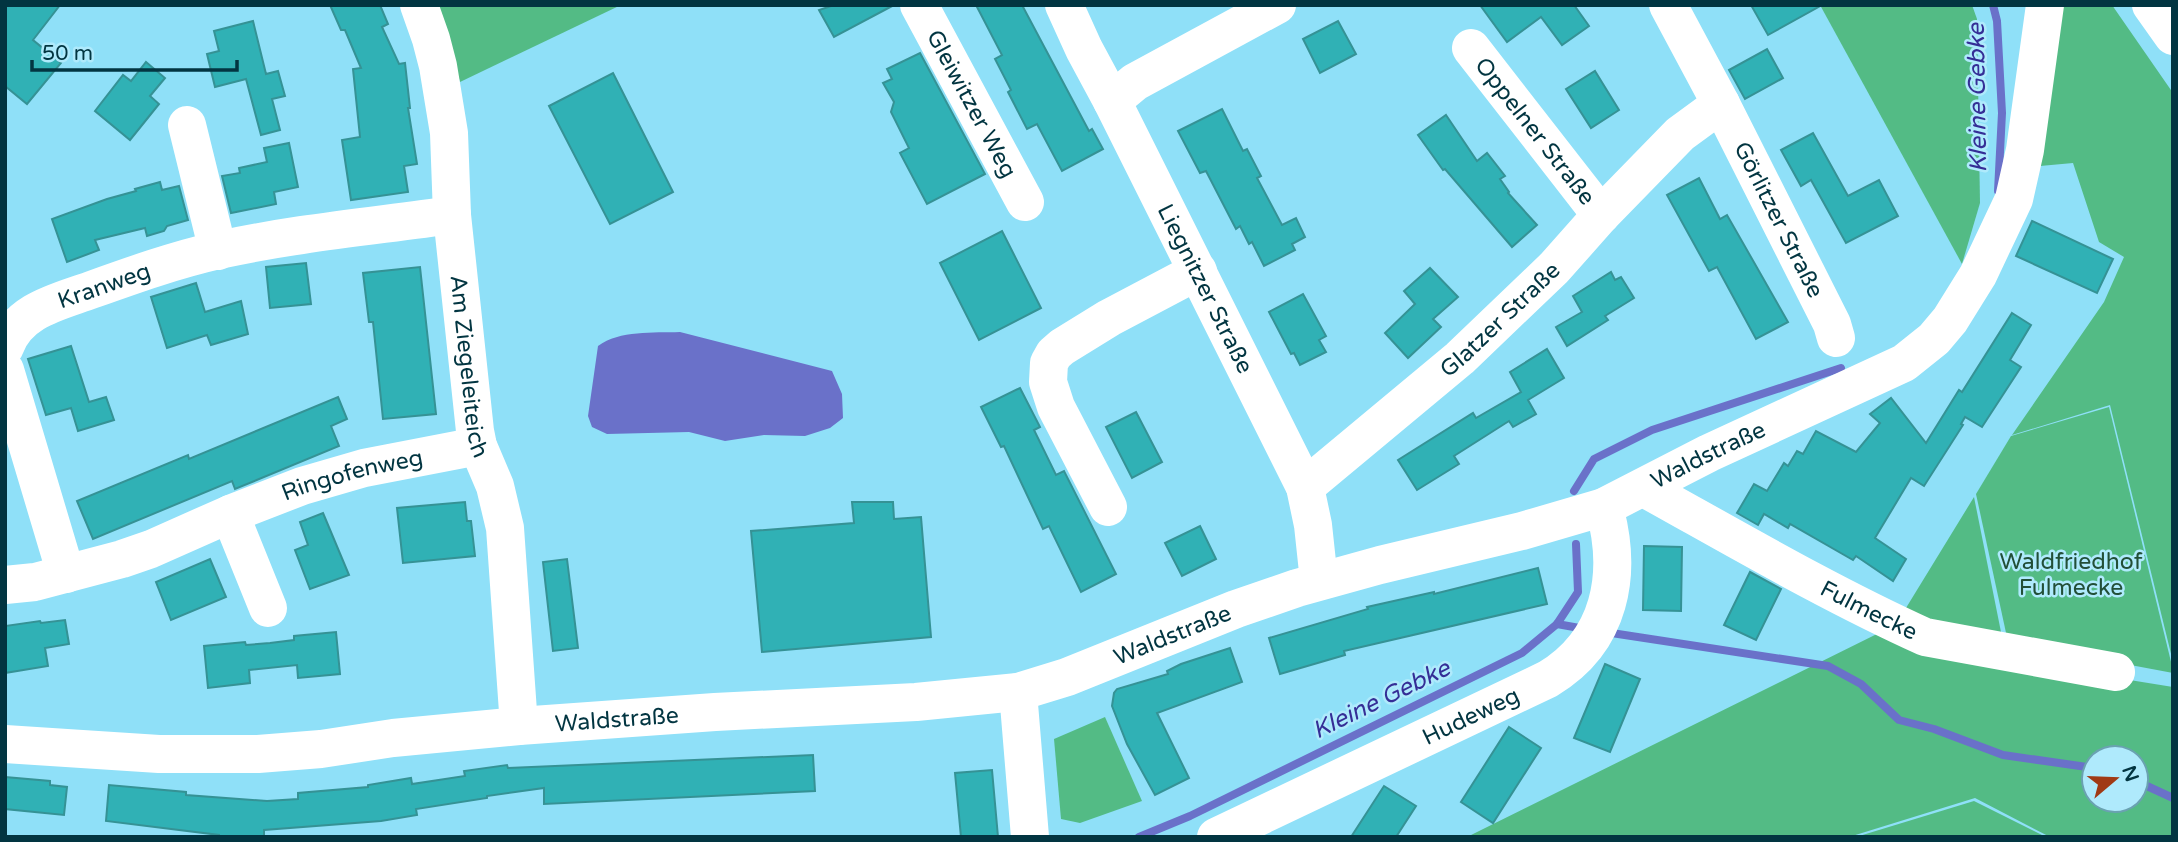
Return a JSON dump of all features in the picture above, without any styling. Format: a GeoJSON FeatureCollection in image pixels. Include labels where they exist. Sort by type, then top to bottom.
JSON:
{"type":"FeatureCollection","features":[{"type":"Feature","properties":{"kind":"main road","name":"Am Ziegeleiteich"},"geometry":{"type":"LineString","coordinates":[[419,5],[431,39],[449,133],[452,215],[478,446],[495,486],[505,528],[519,726]]}},
{"type":"Feature","properties":{"kind":"main road","name":"Gleiwitzer Weg"},"geometry":{"type":"LineString","coordinates":[[919,5],[1025,202]]}},
{"type":"Feature","properties":{"kind":"main road","name":"Liegnitzer Straße"},"geometry":{"type":"LineString","coordinates":[[1064,5],[1305,487],[1313,525],[1319,581]]}},
{"type":"Feature","properties":{"kind":"main road"},"geometry":{"type":"LineString","coordinates":[[1112,101],[1135,82],[1277,5]]}},
{"type":"Feature","properties":{"kind":"main road","name":"Görlitzer Straße"},"geometry":{"type":"LineString","coordinates":[[1668,5],[1832,324],[1836,338]]}},
{"type":"Feature","properties":{"kind":"main road","name":"Waldstraße"},"geometry":{"type":"LineString","coordinates":[[5,744],[159,754],[258,754],[519,726],[715,712],[916,702],[1018,692],[1067,677],[1236,609],[1319,581],[1511,534],[1604,507],[1709,453],[1904,363],[1934,339],[1979,275],[2014,199],[2025,150],[2045,5]]}},
{"type":"Feature","properties":{"kind":"main road"},"geometry":{"type":"LineString","coordinates":[[2151,5],[2173,36]]}},
{"type":"Feature","properties":{"kind":"main road","name":"Oppelner Straße"},"geometry":{"type":"LineString","coordinates":[[1471,48],[1601,215]]}},
{"type":"Feature","properties":{"kind":"main road","name":"Glatzer Straße"},"geometry":{"type":"LineString","coordinates":[[1305,487],[1469,350],[1554,268],[1680,134],[1721,104]]}},
{"type":"Feature","properties":{"kind":"main road"},"geometry":{"type":"LineString","coordinates":[[187,125],[218,251]]}},
{"type":"Feature","properties":{"kind":"main road","name":"Kranweg"},"geometry":{"type":"LineString","coordinates":[[5,347],[19,323],[30,315],[58,301],[172,262],[305,235],[452,215]]}},
{"type":"Feature","properties":{"kind":"main road"},"geometry":{"type":"LineString","coordinates":[[1108,507],[1056,407],[1048,382],[1049,363],[1062,347],[1097,325],[1198,271]]}},
{"type":"Feature","properties":{"kind":"main road"},"geometry":{"type":"LineString","coordinates":[[5,370],[66,574]]}},
{"type":"Feature","properties":{"kind":"main road","name":"Ringofenweg"},"geometry":{"type":"LineString","coordinates":[[5,585],[35,582],[151,549],[302,486],[364,468],[478,446]]}},
{"type":"Feature","properties":{"kind":"main road","name":"Fulmecke"},"geometry":{"type":"LineString","coordinates":[[1644,488],[1756,550],[1925,637],[2116,672]]}},
{"type":"Feature","properties":{"kind":"main road","name":"Hudeweg"},"geometry":{"type":"LineString","coordinates":[[1216,837],[1548,679],[1570,665],[1592,639],[1610,588],[1611,537],[1604,507]]}},
{"type":"Feature","properties":{"kind":"main road"},"geometry":{"type":"LineString","coordinates":[[230,514],[268,608]]}},
{"type":"Feature","properties":{"kind":"main road"},"geometry":{"type":"LineString","coordinates":[[1018,692],[1030,835]]}},
{"type":"Feature","properties":{"kind":"green space"},"geometry":{"type":"Polygon","coordinates":[[[436,5],[621,5],[460,82],[436,5]]]}},
{"type":"Feature","properties":{"kind":"green space"},"geometry":{"type":"Polygon","coordinates":[[[1820,5],[1972,5],[1977,19],[1980,203],[1962,264],[1820,5]]]}},
{"type":"Feature","properties":{"kind":"green space"},"geometry":{"type":"Polygon","coordinates":[[[2062,5],[2112,5],[2173,93],[2173,662],[2110,405],[2012,435],[2104,302],[2124,257],[2099,242],[2073,163],[2040,166],[2062,5]]]}},
{"type":"Feature","properties":{"kind":"green space","name":"Waldfriedhof Fulmecke"},"geometry":{"type":"Polygon","coordinates":[[[2109,407],[2173,673],[2008,642],[1976,494],[2011,436],[2109,407]]]}},
{"type":"Feature","properties":{"kind":"green space"},"geometry":{"type":"Polygon","coordinates":[[[1974,497],[2003,642],[1999,659],[2173,687],[2173,837],[2050,837],[1975,798],[1849,837],[1467,837],[1893,626],[1974,497]]]}},
{"type":"Feature","properties":{"kind":"green space"},"geometry":{"type":"Polygon","coordinates":[[[1105,717],[1142,801],[1080,823],[1061,819],[1054,739],[1105,717]]]}},
{"type":"Feature","properties":{"kind":"green space"},"geometry":{"type":"Polygon","coordinates":[[[1974,801],[2046,837],[1856,837],[1974,801]]]}},
{"type":"Feature","properties":{"kind":"water"},"geometry":{"type":"Polygon","coordinates":[[[680,332],[832,371],[842,394],[843,418],[830,428],[805,436],[764,435],[725,441],[689,432],[607,434],[592,427],[588,416],[598,346],[626,335],[680,332]]]}},
{"type":"Feature","properties":{"kind":"building"},"geometry":{"type":"Polygon","coordinates":[[[5,5],[60,5],[33,40],[61,63],[27,104],[5,86],[5,5]]]}},
{"type":"Feature","properties":{"kind":"building"},"geometry":{"type":"Polygon","coordinates":[[[330,5],[380,5],[388,24],[382,27],[399,64],[405,63],[408,108],[417,164],[404,166],[408,192],[351,200],[342,140],[360,137],[353,69],[361,68],[345,30],[341,30],[330,5]]]}},
{"type":"Feature","properties":{"kind":"building"},"geometry":{"type":"Polygon","coordinates":[[[834,5],[894,5],[834,37],[819,10],[834,5]]]}},
{"type":"Feature","properties":{"kind":"building"},"geometry":{"type":"Polygon","coordinates":[[[976,5],[1022,5],[1089,131],[1092,129],[1103,149],[1062,171],[1037,124],[1027,129],[995,59],[1002,55],[976,5]]]}},
{"type":"Feature","properties":{"kind":"building"},"geometry":{"type":"Polygon","coordinates":[[[1480,5],[1574,5],[1589,26],[1562,45],[1541,17],[1507,42],[1480,5]]]}},
{"type":"Feature","properties":{"kind":"building"},"geometry":{"type":"Polygon","coordinates":[[[1751,5],[1822,5],[1768,35],[1751,5]]]}},
{"type":"Feature","properties":{"kind":"building"},"geometry":{"type":"Polygon","coordinates":[[[253,21],[266,74],[278,71],[285,96],[272,99],[280,130],[261,135],[246,79],[215,87],[207,54],[219,51],[214,31],[253,21]]]}},
{"type":"Feature","properties":{"kind":"building"},"geometry":{"type":"Polygon","coordinates":[[[1338,21],[1356,54],[1320,73],[1303,39],[1338,21]]]}},
{"type":"Feature","properties":{"kind":"building"},"geometry":{"type":"Polygon","coordinates":[[[1767,49],[1783,78],[1745,99],[1729,70],[1767,49]]]}},
{"type":"Feature","properties":{"kind":"building"},"geometry":{"type":"Polygon","coordinates":[[[920,53],[985,174],[927,204],[900,153],[909,148],[891,112],[894,102],[883,83],[892,79],[887,69],[920,53]]]}},
{"type":"Feature","properties":{"kind":"building"},"geometry":{"type":"Polygon","coordinates":[[[146,62],[165,78],[150,96],[159,104],[130,140],[95,111],[123,75],[131,81],[146,62]]]}},
{"type":"Feature","properties":{"kind":"building"},"geometry":{"type":"Polygon","coordinates":[[[1595,71],[1619,110],[1591,128],[1566,89],[1595,71]]]}},
{"type":"Feature","properties":{"kind":"building"},"geometry":{"type":"Polygon","coordinates":[[[613,73],[673,192],[610,224],[549,106],[613,73]]]}},
{"type":"Feature","properties":{"kind":"building"},"geometry":{"type":"Polygon","coordinates":[[[1222,109],[1243,151],[1247,149],[1261,176],[1257,178],[1282,225],[1296,218],[1305,237],[1292,244],[1295,250],[1264,266],[1240,226],[1236,229],[1206,171],[1200,173],[1178,131],[1222,109]]]}},
{"type":"Feature","properties":{"kind":"building"},"geometry":{"type":"Polygon","coordinates":[[[1446,115],[1477,161],[1487,153],[1505,176],[1500,179],[1508,193],[1537,225],[1512,247],[1445,169],[1443,170],[1418,135],[1446,115]]]}},
{"type":"Feature","properties":{"kind":"building"},"geometry":{"type":"Polygon","coordinates":[[[1813,133],[1848,196],[1879,180],[1898,216],[1846,243],[1811,180],[1801,186],[1781,150],[1813,133]]]}},
{"type":"Feature","properties":{"kind":"building"},"geometry":{"type":"Polygon","coordinates":[[[289,143],[298,187],[274,192],[276,204],[231,213],[222,176],[240,173],[239,168],[267,162],[264,148],[289,143]]]}},
{"type":"Feature","properties":{"kind":"building"},"geometry":{"type":"Polygon","coordinates":[[[1699,178],[1720,219],[1727,215],[1788,322],[1756,339],[1717,267],[1709,271],[1667,195],[1699,178]]]}},
{"type":"Feature","properties":{"kind":"building"},"geometry":{"type":"Polygon","coordinates":[[[160,182],[162,190],[179,186],[188,220],[147,236],[145,228],[95,240],[99,250],[67,262],[52,219],[160,182]]]}},
{"type":"Feature","properties":{"kind":"building"},"geometry":{"type":"Polygon","coordinates":[[[2032,221],[2113,259],[2097,293],[2016,256],[2032,221]]]}},
{"type":"Feature","properties":{"kind":"building"},"geometry":{"type":"Polygon","coordinates":[[[1002,231],[1041,308],[979,340],[940,263],[1002,231]]]}},
{"type":"Feature","properties":{"kind":"building"},"geometry":{"type":"Polygon","coordinates":[[[306,263],[311,304],[270,308],[266,267],[306,263]]]}},
{"type":"Feature","properties":{"kind":"building"},"geometry":{"type":"Polygon","coordinates":[[[420,267],[436,414],[383,419],[373,322],[369,322],[363,273],[420,267]]]}},
{"type":"Feature","properties":{"kind":"building"},"geometry":{"type":"Polygon","coordinates":[[[1430,268],[1458,297],[1433,319],[1441,327],[1408,358],[1385,333],[1415,304],[1404,291],[1430,268]]]}},
{"type":"Feature","properties":{"kind":"building"},"geometry":{"type":"Polygon","coordinates":[[[1611,272],[1615,280],[1621,277],[1634,298],[1605,316],[1608,320],[1567,346],[1556,327],[1582,312],[1573,296],[1611,272]]]}},
{"type":"Feature","properties":{"kind":"building"},"geometry":{"type":"Polygon","coordinates":[[[196,283],[205,312],[241,301],[248,334],[211,345],[207,335],[167,348],[151,297],[196,283]]]}},
{"type":"Feature","properties":{"kind":"building"},"geometry":{"type":"Polygon","coordinates":[[[1303,294],[1326,336],[1319,340],[1326,352],[1300,365],[1294,353],[1291,354],[1269,312],[1303,294]]]}},
{"type":"Feature","properties":{"kind":"building"},"geometry":{"type":"Polygon","coordinates":[[[2012,313],[2031,325],[2010,360],[2021,367],[1982,427],[1965,417],[1961,424],[1963,425],[1924,486],[1911,478],[1875,538],[1906,559],[1893,581],[1856,556],[1853,560],[1790,524],[1788,528],[1764,514],[1758,525],[1737,513],[1754,484],[1767,491],[1784,463],[1788,466],[1797,451],[1803,454],[1816,431],[1856,452],[1880,423],[1870,414],[1891,398],[1926,443],[2012,313]]]}},
{"type":"Feature","properties":{"kind":"building"},"geometry":{"type":"Polygon","coordinates":[[[71,346],[89,402],[106,397],[114,420],[78,431],[71,408],[46,415],[28,359],[71,346]]]}},
{"type":"Feature","properties":{"kind":"building"},"geometry":{"type":"Polygon","coordinates":[[[1547,349],[1564,378],[1528,400],[1536,414],[1513,427],[1509,421],[1454,456],[1459,464],[1417,490],[1398,460],[1473,413],[1476,418],[1521,392],[1510,372],[1547,349]]]}},
{"type":"Feature","properties":{"kind":"building"},"geometry":{"type":"Polygon","coordinates":[[[1020,388],[1040,427],[1034,430],[1056,475],[1064,471],[1116,574],[1081,592],[1049,526],[1043,529],[1004,446],[1001,447],[981,407],[1020,388]]]}},
{"type":"Feature","properties":{"kind":"building"},"geometry":{"type":"Polygon","coordinates":[[[338,397],[347,419],[331,426],[339,446],[235,489],[232,481],[93,539],[77,501],[188,455],[189,459],[338,397]]]}},
{"type":"Feature","properties":{"kind":"building"},"geometry":{"type":"Polygon","coordinates":[[[1136,412],[1162,462],[1132,478],[1106,427],[1136,412]]]}},
{"type":"Feature","properties":{"kind":"building"},"geometry":{"type":"Polygon","coordinates":[[[465,502],[467,521],[471,521],[475,556],[403,563],[397,508],[465,502]]]}},
{"type":"Feature","properties":{"kind":"building"},"geometry":{"type":"Polygon","coordinates":[[[852,502],[893,502],[894,519],[921,517],[931,637],[762,652],[751,531],[854,523],[852,502]]]}},
{"type":"Feature","properties":{"kind":"building"},"geometry":{"type":"Polygon","coordinates":[[[323,513],[349,575],[310,589],[295,550],[308,545],[300,522],[323,513]]]}},
{"type":"Feature","properties":{"kind":"building"},"geometry":{"type":"Polygon","coordinates":[[[1200,526],[1216,559],[1182,576],[1165,543],[1200,526]]]}},
{"type":"Feature","properties":{"kind":"building"},"geometry":{"type":"Polygon","coordinates":[[[1644,546],[1682,547],[1681,611],[1643,610],[1644,546]]]}},
{"type":"Feature","properties":{"kind":"building"},"geometry":{"type":"Polygon","coordinates":[[[210,559],[226,597],[171,620],[156,582],[210,559]]]}},
{"type":"Feature","properties":{"kind":"building"},"geometry":{"type":"Polygon","coordinates":[[[567,559],[578,648],[553,651],[543,562],[567,559]]]}},
{"type":"Feature","properties":{"kind":"building"},"geometry":{"type":"Polygon","coordinates":[[[1538,568],[1547,604],[1344,651],[1345,655],[1280,674],[1269,638],[1368,609],[1367,607],[1434,594],[1538,568]]]}},
{"type":"Feature","properties":{"kind":"building"},"geometry":{"type":"Polygon","coordinates":[[[1750,572],[1781,589],[1756,640],[1724,625],[1750,572]]]}},
{"type":"Feature","properties":{"kind":"building"},"geometry":{"type":"Polygon","coordinates":[[[65,620],[69,644],[45,648],[48,666],[5,673],[5,626],[65,620]]]}},
{"type":"Feature","properties":{"kind":"building"},"geometry":{"type":"Polygon","coordinates":[[[336,632],[340,674],[298,678],[297,665],[249,670],[250,683],[208,688],[204,646],[245,642],[246,645],[270,643],[294,640],[294,636],[336,632]]]}},
{"type":"Feature","properties":{"kind":"building"},"geometry":{"type":"Polygon","coordinates":[[[1230,648],[1242,682],[1157,713],[1189,778],[1155,795],[1127,744],[1112,706],[1114,693],[1117,689],[1168,674],[1167,671],[1181,664],[1230,648]]]}},
{"type":"Feature","properties":{"kind":"building"},"geometry":{"type":"Polygon","coordinates":[[[1605,664],[1640,679],[1610,752],[1574,738],[1605,664]]]}},
{"type":"Feature","properties":{"kind":"building"},"geometry":{"type":"Polygon","coordinates":[[[1509,727],[1541,748],[1493,823],[1461,802],[1509,727]]]}},
{"type":"Feature","properties":{"kind":"building"},"geometry":{"type":"Polygon","coordinates":[[[813,755],[815,791],[544,804],[544,788],[416,809],[417,815],[381,821],[264,830],[264,837],[219,837],[106,821],[109,785],[186,792],[186,795],[267,801],[298,799],[298,793],[368,787],[411,778],[412,784],[465,776],[464,771],[507,765],[508,768],[813,755]]]}},
{"type":"Feature","properties":{"kind":"building"},"geometry":{"type":"Polygon","coordinates":[[[992,770],[998,837],[961,837],[955,773],[992,770]]]}},
{"type":"Feature","properties":{"kind":"building"},"geometry":{"type":"Polygon","coordinates":[[[5,777],[50,781],[50,785],[67,787],[64,815],[5,809],[5,777]]]}},
{"type":"Feature","properties":{"kind":"building"},"geometry":{"type":"Polygon","coordinates":[[[1384,786],[1416,806],[1396,837],[1351,837],[1384,786]]]}},
{"type":"Feature","properties":{"kind":"waterway","name":"Kleine Gebke"},"geometry":{"type":"LineString","coordinates":[[1993,5],[1997,21],[2002,113],[1998,191]]}},
{"type":"Feature","properties":{"kind":"waterway","name":"Kleine Gebke"},"geometry":{"type":"LineString","coordinates":[[1574,491],[1594,459],[1652,430],[1841,368]]}},
{"type":"Feature","properties":{"kind":"waterway","name":"Kleine Gebke"},"geometry":{"type":"LineString","coordinates":[[1139,837],[1190,816],[1522,653],[1557,624],[1578,592],[1576,544]]}},
{"type":"Feature","properties":{"kind":"waterway"},"geometry":{"type":"LineString","coordinates":[[1557,624],[1585,629]]}},
{"type":"Feature","properties":{"kind":"waterway"},"geometry":{"type":"LineString","coordinates":[[1605,632],[1828,666],[1861,684],[1899,720],[1934,729],[2003,755],[2080,766]]}},
{"type":"Feature","properties":{"kind":"waterway"},"geometry":{"type":"LineString","coordinates":[[2150,787],[2173,798]]}}]}
